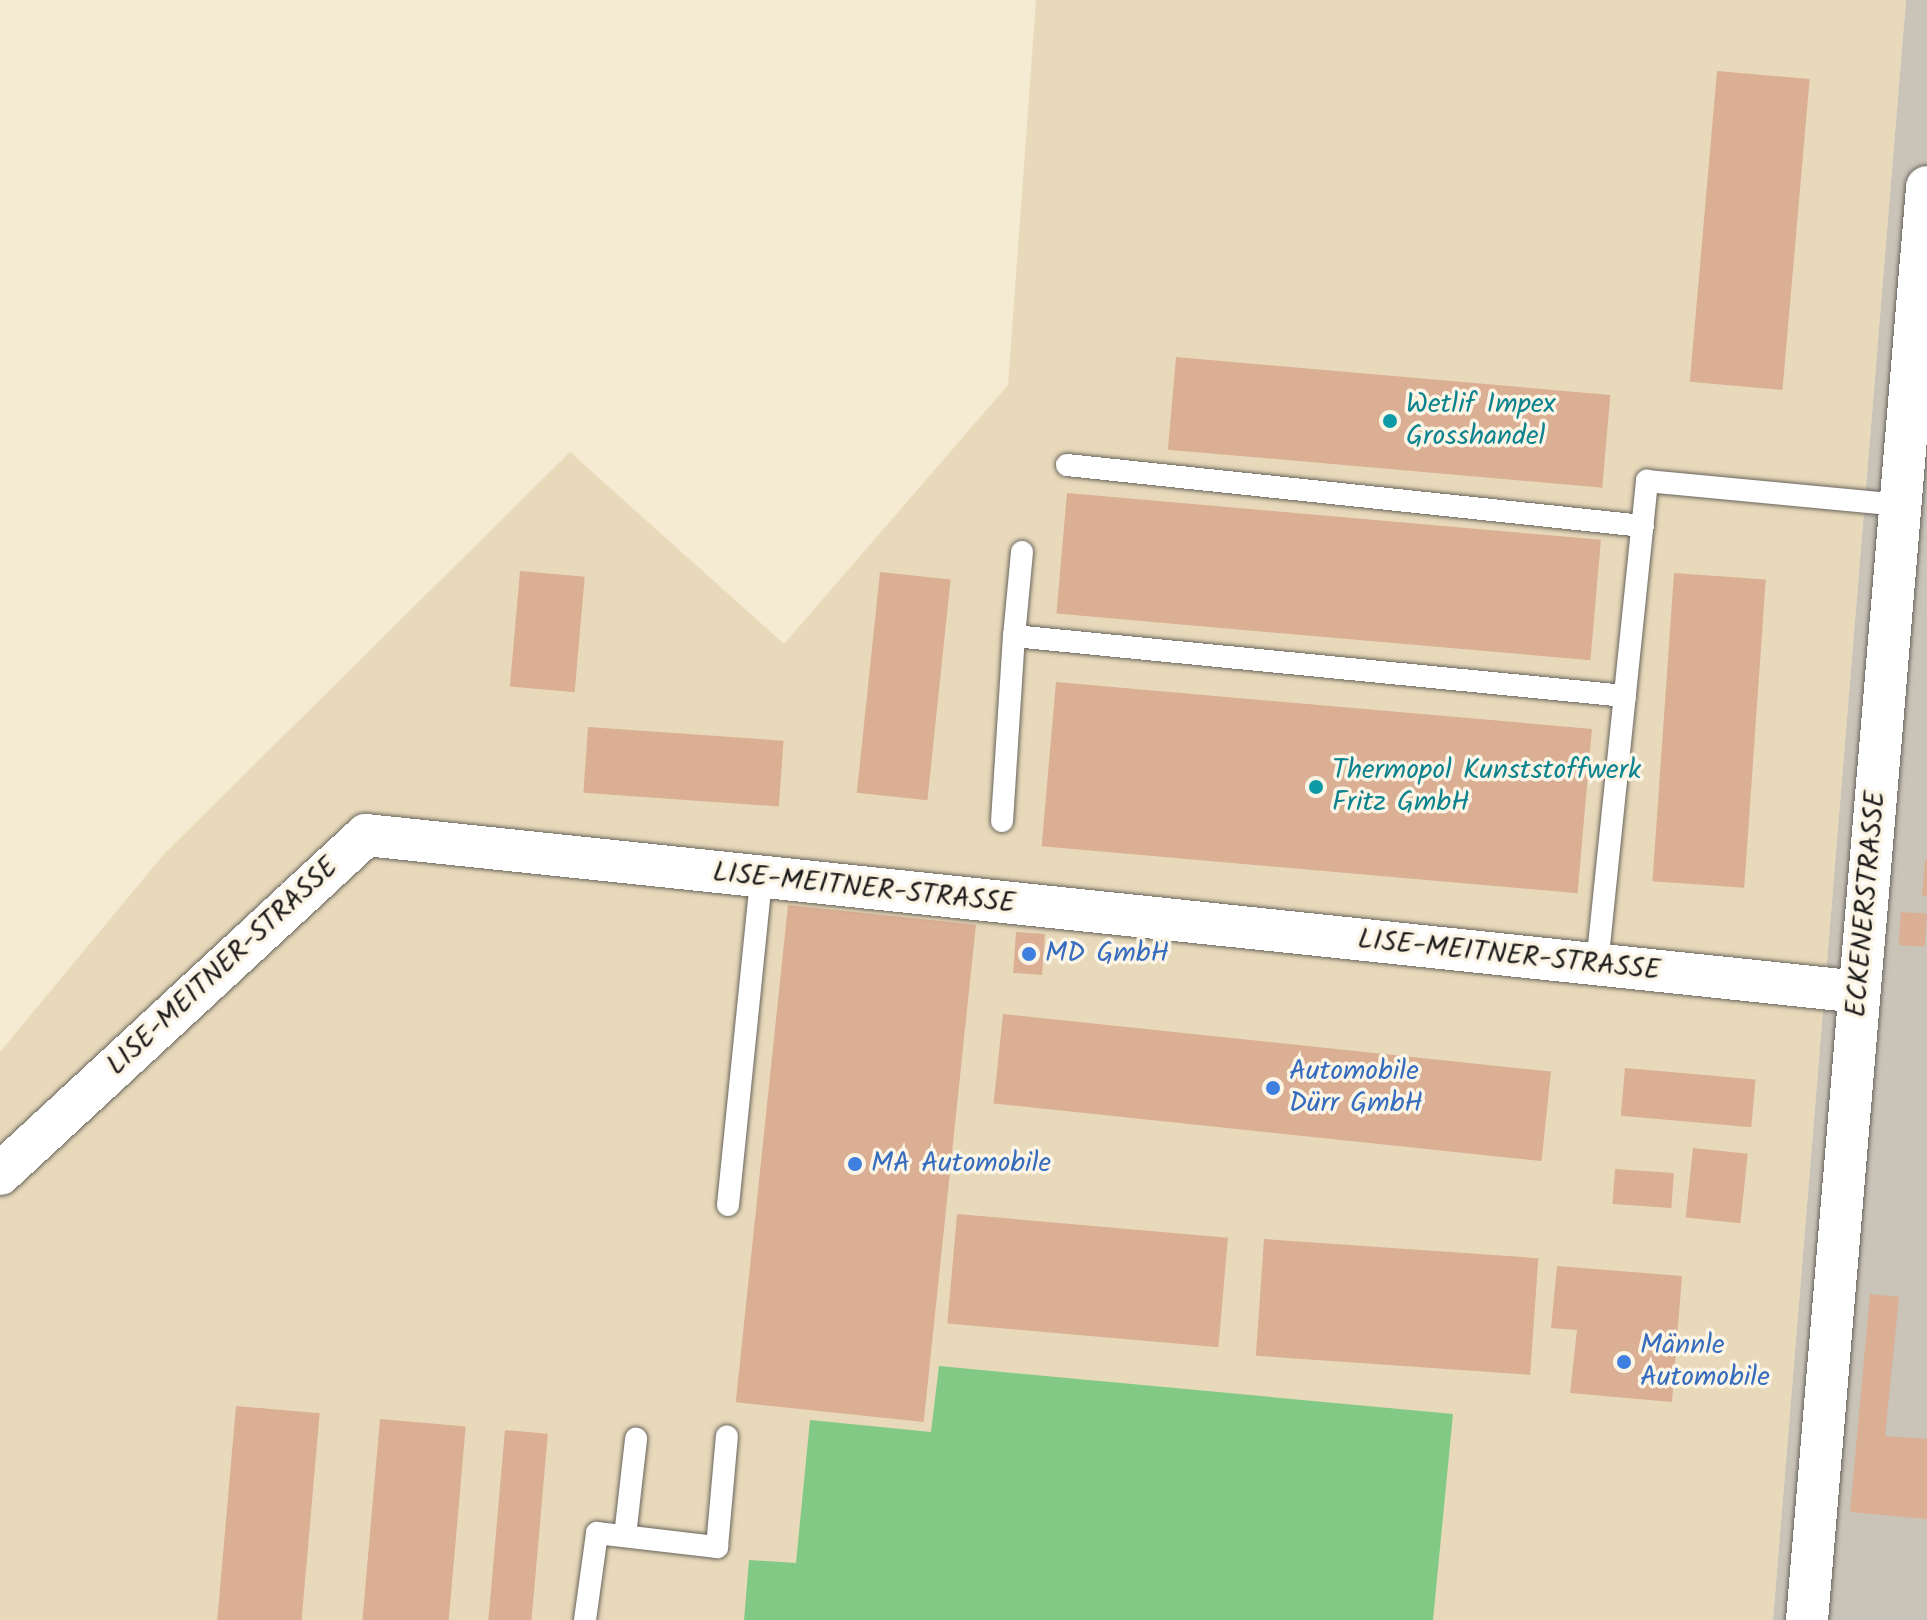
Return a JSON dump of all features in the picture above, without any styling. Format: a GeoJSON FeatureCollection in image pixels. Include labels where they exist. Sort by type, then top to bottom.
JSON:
{"type":"FeatureCollection","features":[{"type":"Feature","properties":{"kind":"street","name":"ECKENERSTRASSE"},"geometry":{"type":"LineString","coordinates":[[1807,1620],[1927,187]]}},
{"type":"Feature","properties":{"kind":"street","name":"LISE-MEITNER-STRASSE"},"geometry":{"type":"LineString","coordinates":[[0,1174],[366,835],[1859,992]]}},
{"type":"Feature","properties":{"kind":"lane"},"geometry":{"type":"LineString","coordinates":[[1067,465],[1643,526]]}},
{"type":"Feature","properties":{"kind":"lane"},"geometry":{"type":"LineString","coordinates":[[1597,965],[1647,481],[1900,505]]}},
{"type":"Feature","properties":{"kind":"lane"},"geometry":{"type":"LineString","coordinates":[[1002,821],[1022,552]]}},
{"type":"Feature","properties":{"kind":"lane"},"geometry":{"type":"LineString","coordinates":[[1014,636],[1625,696]]}},
{"type":"Feature","properties":{"kind":"lane"},"geometry":{"type":"LineString","coordinates":[[728,1205],[761,878]]}},
{"type":"Feature","properties":{"kind":"lane"},"geometry":{"type":"LineString","coordinates":[[585,1620],[597,1533],[717,1547],[727,1436]]}},
{"type":"Feature","properties":{"kind":"lane"},"geometry":{"type":"LineString","coordinates":[[625,1536],[636,1439]]}},
{"type":"Feature","properties":{"kind":"shaded area"},"geometry":{"type":"Polygon","coordinates":[[[1036,0],[1906,0],[1773,1620],[0,1620],[0,1052],[164,854],[570,452],[784,644],[1008,385],[1036,0]]]}},
{"type":"Feature","properties":{"kind":"shaded area"},"geometry":{"type":"Polygon","coordinates":[[[1906,0],[1927,0],[1927,1620],[1773,1620],[1906,0]]]}},
{"type":"Feature","properties":{"kind":"green space"},"geometry":{"type":"Polygon","coordinates":[[[939,1366],[1453,1414],[1433,1620],[744,1620],[749,1560],[796,1563],[810,1420],[931,1432],[939,1366]]]}},
{"type":"Feature","properties":{"kind":"building"},"geometry":{"type":"Polygon","coordinates":[[[1717,71],[1810,79],[1782,390],[1690,382],[1717,71]]]}},
{"type":"Feature","properties":{"kind":"building","name":"Wetlif Impex Grosshandel"},"geometry":{"type":"Polygon","coordinates":[[[1176,357],[1610,395],[1602,488],[1168,450],[1176,357]]]}},
{"type":"Feature","properties":{"kind":"building"},"geometry":{"type":"Polygon","coordinates":[[[1067,493],[1601,540],[1590,660],[1056,614],[1067,493]]]}},
{"type":"Feature","properties":{"kind":"building"},"geometry":{"type":"Polygon","coordinates":[[[520,571],[585,577],[575,692],[510,687],[520,571]]]}},
{"type":"Feature","properties":{"kind":"building"},"geometry":{"type":"Polygon","coordinates":[[[880,572],[951,579],[927,800],[857,793],[880,572]]]}},
{"type":"Feature","properties":{"kind":"building"},"geometry":{"type":"Polygon","coordinates":[[[1674,573],[1766,579],[1744,888],[1652,881],[1674,573]]]}},
{"type":"Feature","properties":{"kind":"building","name":"Thermopol Kunststoffwerk Fritz GmbH"},"geometry":{"type":"Polygon","coordinates":[[[1056,682],[1592,729],[1578,893],[1042,846],[1056,682]]]}},
{"type":"Feature","properties":{"kind":"building"},"geometry":{"type":"Polygon","coordinates":[[[588,727],[784,741],[779,807],[583,793],[588,727]]]}},
{"type":"Feature","properties":{"kind":"building"},"geometry":{"type":"Polygon","coordinates":[[[1925,860],[1927,896],[1922,896],[1925,860]]]}},
{"type":"Feature","properties":{"kind":"building","name":"MA Automobile"},"geometry":{"type":"Polygon","coordinates":[[[788,905],[976,925],[924,1422],[736,1402],[788,905]]]}},
{"type":"Feature","properties":{"kind":"building"},"geometry":{"type":"Polygon","coordinates":[[[1901,912],[1927,914],[1925,947],[1899,945],[1901,912]]]}},
{"type":"Feature","properties":{"kind":"building","name":"MD GmbH"},"geometry":{"type":"Polygon","coordinates":[[[1016,932],[1045,934],[1042,975],[1013,973],[1016,932]]]}},
{"type":"Feature","properties":{"kind":"building","name":"Automobile Dürr GmbH"},"geometry":{"type":"Polygon","coordinates":[[[1003,1014],[1551,1072],[1542,1161],[994,1104],[1003,1014]]]}},
{"type":"Feature","properties":{"kind":"building"},"geometry":{"type":"Polygon","coordinates":[[[1625,1068],[1756,1079],[1751,1127],[1621,1116],[1625,1068]]]}},
{"type":"Feature","properties":{"kind":"building"},"geometry":{"type":"Polygon","coordinates":[[[1693,1148],[1748,1154],[1740,1223],[1686,1218],[1693,1148]]]}},
{"type":"Feature","properties":{"kind":"building"},"geometry":{"type":"Polygon","coordinates":[[[1615,1169],[1674,1173],[1671,1208],[1613,1204],[1615,1169]]]}},
{"type":"Feature","properties":{"kind":"building"},"geometry":{"type":"Polygon","coordinates":[[[957,1214],[1228,1238],[1218,1347],[947,1324],[957,1214]]]}},
{"type":"Feature","properties":{"kind":"building"},"geometry":{"type":"Polygon","coordinates":[[[1264,1239],[1538,1258],[1530,1375],[1256,1356],[1264,1239]]]}},
{"type":"Feature","properties":{"kind":"building","name":"Männle Automobile"},"geometry":{"type":"Polygon","coordinates":[[[1557,1266],[1682,1276],[1672,1402],[1570,1393],[1577,1330],[1551,1328],[1557,1266]]]}},
{"type":"Feature","properties":{"kind":"building"},"geometry":{"type":"Polygon","coordinates":[[[1870,1294],[1899,1297],[1885,1436],[1927,1439],[1927,1519],[1850,1512],[1870,1294]]]}},
{"type":"Feature","properties":{"kind":"building"},"geometry":{"type":"Polygon","coordinates":[[[236,1406],[320,1413],[302,1620],[217,1620],[236,1406]]]}},
{"type":"Feature","properties":{"kind":"building"},"geometry":{"type":"Polygon","coordinates":[[[380,1419],[466,1426],[449,1620],[362,1620],[380,1419]]]}},
{"type":"Feature","properties":{"kind":"building"},"geometry":{"type":"Polygon","coordinates":[[[505,1430],[548,1434],[532,1620],[488,1620],[505,1430]]]}},
{"type":"Feature","properties":{"kind":"place","name":"Wetlif Impex Grosshandel"},"geometry":{"type":"Point","coordinates":[1390,421]}},
{"type":"Feature","properties":{"kind":"place","name":"Thermopol Kunststoffwerk Fritz GmbH"},"geometry":{"type":"Point","coordinates":[1316,787]}},
{"type":"Feature","properties":{"kind":"place","name":"MD GmbH"},"geometry":{"type":"Point","coordinates":[1029,954]}},
{"type":"Feature","properties":{"kind":"place","name":"Automobile Dürr GmbH"},"geometry":{"type":"Point","coordinates":[1273,1088]}},
{"type":"Feature","properties":{"kind":"place","name":"MA Automobile"},"geometry":{"type":"Point","coordinates":[855,1164]}},
{"type":"Feature","properties":{"kind":"place","name":"Männle Automobile"},"geometry":{"type":"Point","coordinates":[1624,1362]}}]}
